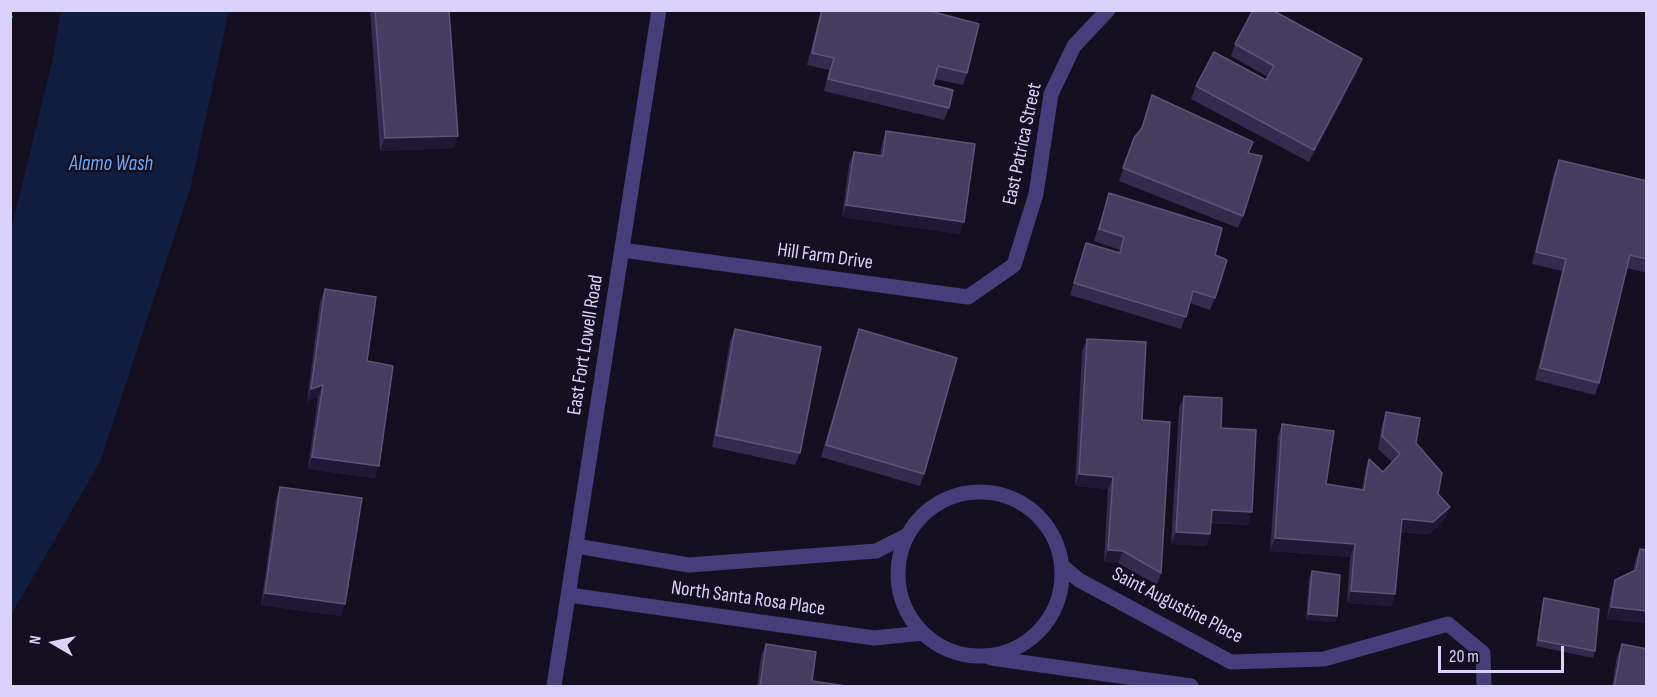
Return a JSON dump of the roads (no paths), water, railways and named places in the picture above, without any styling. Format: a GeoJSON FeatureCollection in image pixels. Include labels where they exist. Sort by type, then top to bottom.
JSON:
{"type":"FeatureCollection","features":[{"type":"Feature","properties":{"kind":"street","name":"East Fort Lowell Road"},"geometry":{"type":"LineString","coordinates":[[554,687],[659,10]]}},
{"type":"Feature","properties":{"kind":"street","name":"East Patrica Street"},"geometry":{"type":"LineString","coordinates":[[1014,265],[1036,194],[1051,94],[1074,46],[1108,10]]}},
{"type":"Feature","properties":{"kind":"street","name":"Hill Farm Drive"},"geometry":{"type":"LineString","coordinates":[[622,250],[968,297],[1014,265]]}},
{"type":"Feature","properties":{"kind":"street"},"geometry":{"type":"LineString","coordinates":[[982,657],[1014,649],[1040,631],[1059,600],[1062,566],[1053,535],[1045,523],[1017,500],[1000,494],[965,493],[946,500],[925,513],[908,535],[899,568],[900,590],[908,613],[923,633],[946,650],[982,657],[1191,687]]}},
{"type":"Feature","properties":{"kind":"street","name":"North Santa Rosa Place"},"geometry":{"type":"LineString","coordinates":[[576,546],[689,565],[876,551],[908,535]]}},
{"type":"Feature","properties":{"kind":"street","name":"Saint Augustine Place"},"geometry":{"type":"LineString","coordinates":[[1062,566],[1079,580],[1231,662],[1324,659],[1448,624],[1483,653],[1484,687]]}},
{"type":"Feature","properties":{"kind":"street","name":"North Santa Rosa Place"},"geometry":{"type":"LineString","coordinates":[[569,595],[874,638],[923,633]]}},
{"type":"Feature","properties":{"kind":"water","name":"Alamo Wash"},"geometry":{"type":"Polygon","coordinates":[[[61,11],[229,11],[190,189],[100,462],[11,615],[11,229],[52,63],[61,11]]]}}]}
